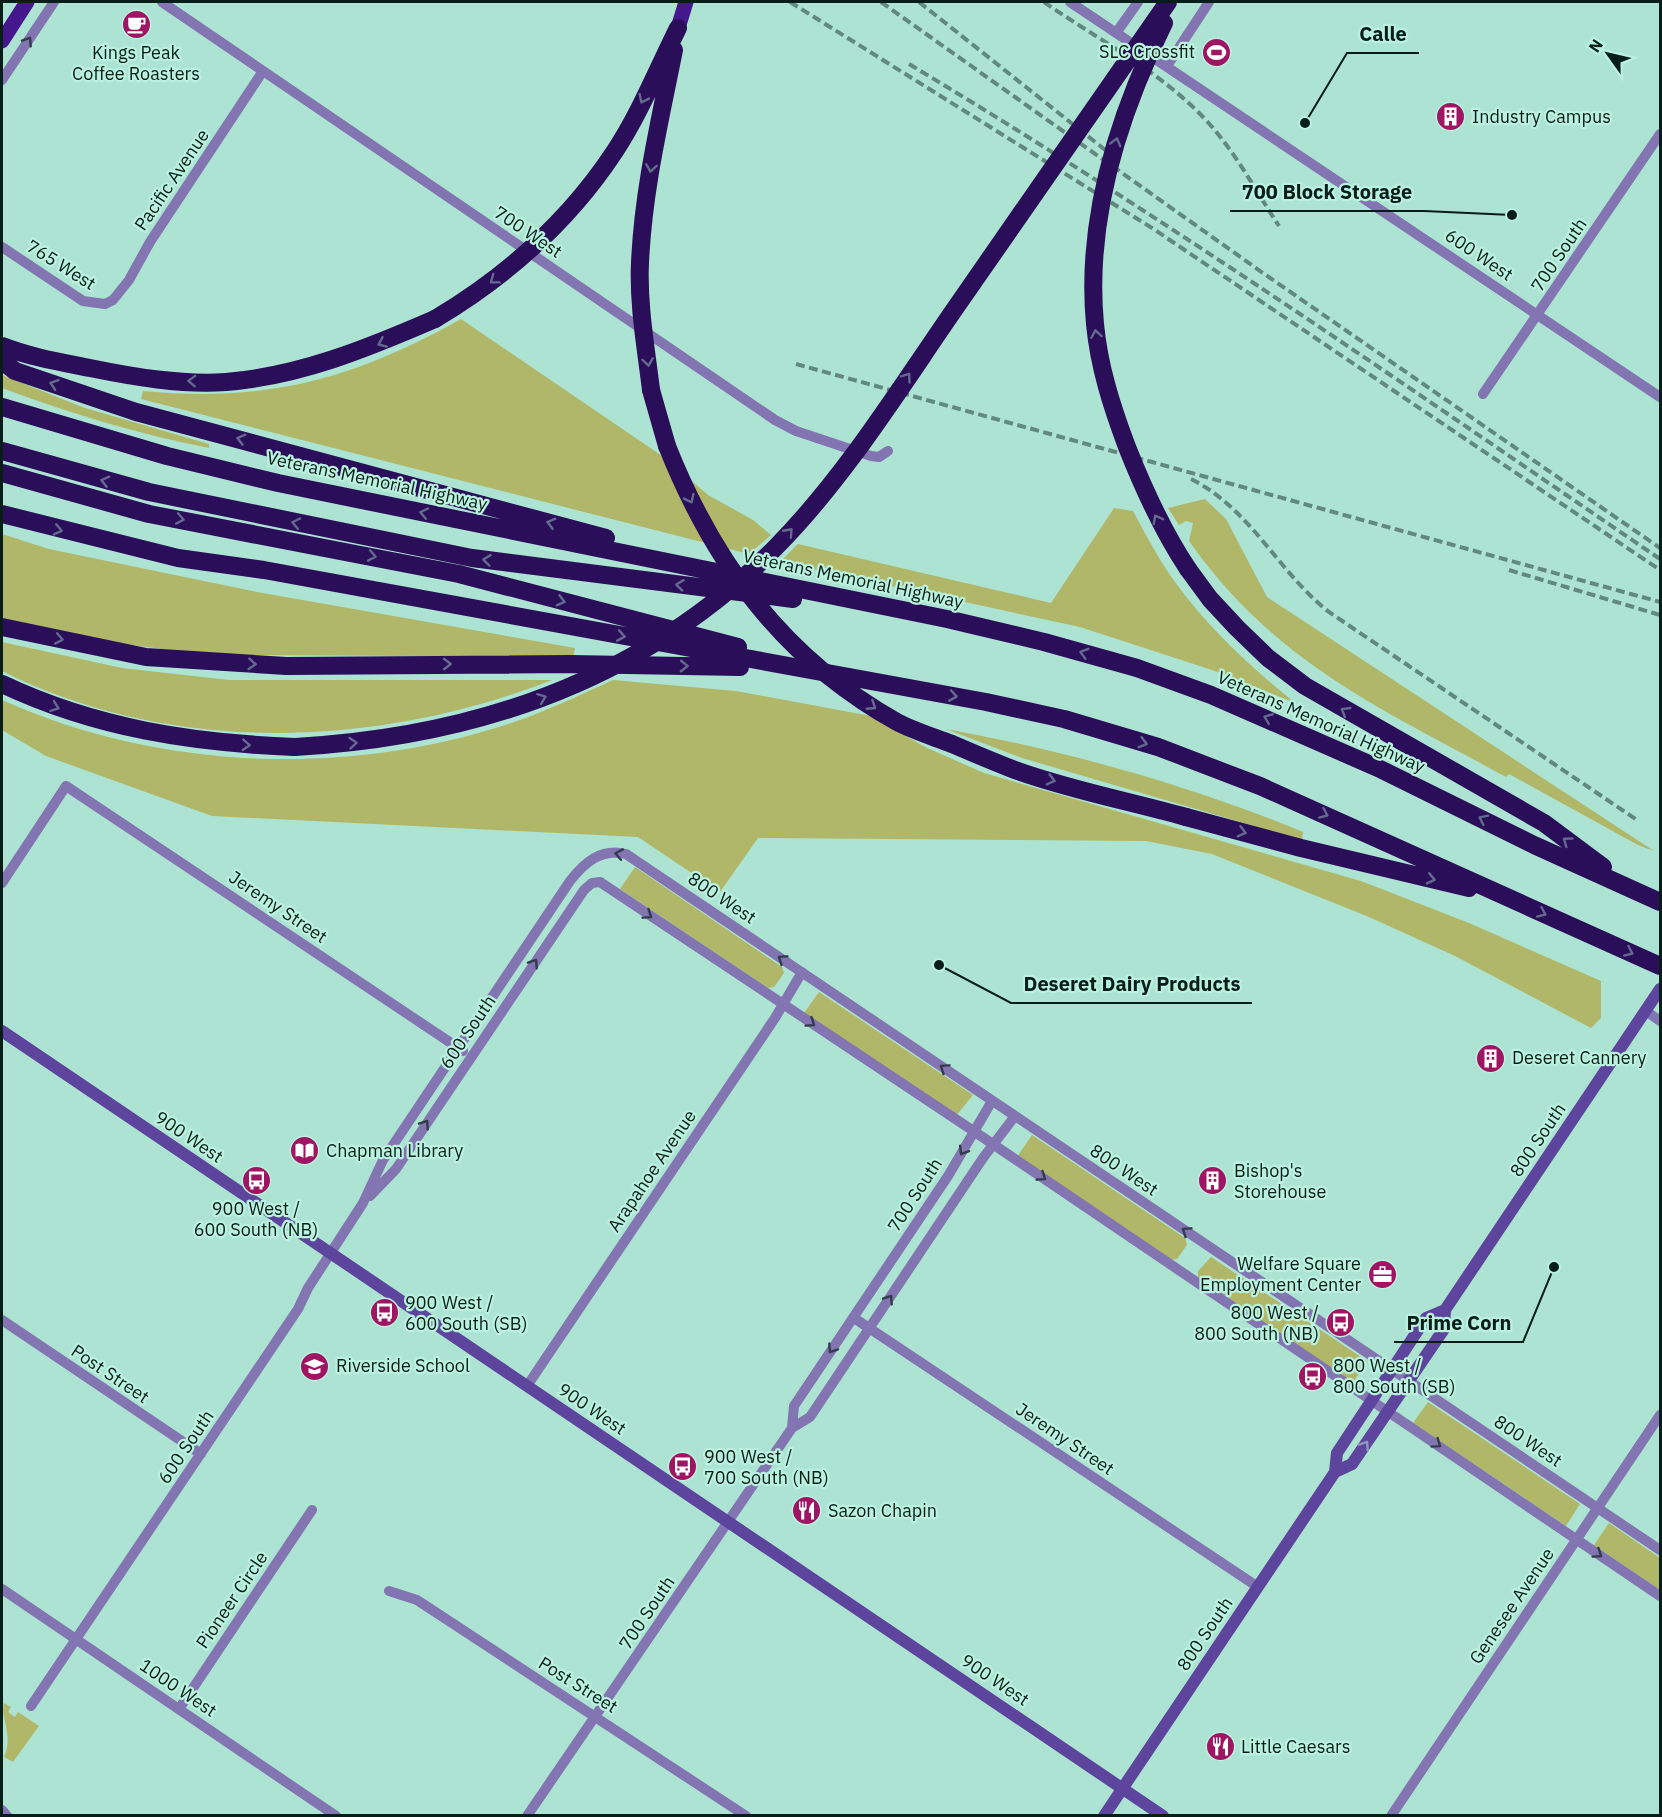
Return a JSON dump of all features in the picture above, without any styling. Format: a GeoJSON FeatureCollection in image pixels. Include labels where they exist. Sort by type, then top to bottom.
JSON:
{"type":"FeatureCollection","features":[{"type":"Feature","properties":{"kind":"highway"},"geometry":{"type":"LineString","coordinates":[[2,684],[80,716],[128,729],[190,740],[294,747],[368,741],[459,725],[544,698],[640,651],[700,612],[734,585],[775,548],[840,473],[1168,2]]}},
{"type":"Feature","properties":{"kind":"highway"},"geometry":{"type":"LineString","coordinates":[[1174,2],[1121,122],[1103,187],[1094,282],[1095,324],[1102,369],[1153,510],[1188,569],[1210,598],[1268,658],[1305,686],[1544,823],[1631,888]]}},
{"type":"Feature","properties":{"kind":"highway"},"geometry":{"type":"LineString","coordinates":[[2,346],[23,355],[145,379],[226,382],[302,369],[359,352],[435,319],[463,303],[543,240],[581,198],[616,150],[678,28]]}},
{"type":"Feature","properties":{"kind":"highway"},"geometry":{"type":"LineString","coordinates":[[678,28],[647,196],[640,264],[640,303],[651,390],[667,446],[703,527],[753,600],[793,644],[845,688],[899,722],[1017,770],[1301,848],[1510,898]]}},
{"type":"Feature","properties":{"kind":"highway"},"geometry":{"type":"LineString","coordinates":[[2,361],[15,371],[135,412],[769,583]]}},
{"type":"Feature","properties":{"kind":"highway","name":"Veterans Memorial Highway"},"geometry":{"type":"LineString","coordinates":[[2,407],[167,456],[278,483],[947,619],[1044,642],[1137,668],[1211,695],[1368,763],[1534,845],[1660,902]]}},
{"type":"Feature","properties":{"kind":"highway"},"geometry":{"type":"LineString","coordinates":[[2,451],[149,492],[472,558],[947,619]]}},
{"type":"Feature","properties":{"kind":"highway"},"geometry":{"type":"LineString","coordinates":[[2,473],[149,513],[459,574],[877,684]]}},
{"type":"Feature","properties":{"kind":"highway"},"geometry":{"type":"LineString","coordinates":[[2,514],[178,558],[264,570],[1030,712],[1158,747],[1280,794],[1660,966]]}},
{"type":"Feature","properties":{"kind":"highway"},"geometry":{"type":"LineString","coordinates":[[2,627],[146,657],[286,666],[571,663],[792,668]]}},
{"type":"Feature","properties":{"kind":"main road"},"geometry":{"type":"LineString","coordinates":[[2,41],[27,2]]}},
{"type":"Feature","properties":{"kind":"main road"},"geometry":{"type":"LineString","coordinates":[[678,28],[686,2]]}},
{"type":"Feature","properties":{"kind":"main road","name":"800 South"},"geometry":{"type":"LineString","coordinates":[[1104,1815],[1335,1473],[1352,1464],[1444,1329],[1445,1310],[1660,989]]}},
{"type":"Feature","properties":{"kind":"main road","name":"900 West"},"geometry":{"type":"LineString","coordinates":[[2,1031],[1163,1815]]}},
{"type":"Feature","properties":{"kind":"main road","name":"800 South"},"geometry":{"type":"LineString","coordinates":[[1335,1473],[1337,1453],[1426,1318],[1445,1310]]}},
{"type":"Feature","properties":{"kind":"street"},"geometry":{"type":"LineString","coordinates":[[2,80],[54,2]]}},
{"type":"Feature","properties":{"kind":"street","name":"700 West"},"geometry":{"type":"LineString","coordinates":[[162,2],[775,420],[796,431],[871,456],[879,457],[888,451]]}},
{"type":"Feature","properties":{"kind":"street","name":"600 West"},"geometry":{"type":"LineString","coordinates":[[1070,2],[1660,397]]}},
{"type":"Feature","properties":{"kind":"street"},"geometry":{"type":"LineString","coordinates":[[1116,33],[1138,2]]}},
{"type":"Feature","properties":{"kind":"street"},"geometry":{"type":"LineString","coordinates":[[1167,66],[1209,2]]}},
{"type":"Feature","properties":{"kind":"street","name":"Pacific Avenue"},"geometry":{"type":"LineString","coordinates":[[105,304],[113,300],[129,280],[150,242],[263,71]]}},
{"type":"Feature","properties":{"kind":"street","name":"700 South"},"geometry":{"type":"LineString","coordinates":[[1483,394],[1660,134]]}},
{"type":"Feature","properties":{"kind":"street","name":"765 West"},"geometry":{"type":"LineString","coordinates":[[2,247],[83,301],[105,304]]}},
{"type":"Feature","properties":{"kind":"street","name":"Jeremy Street"},"geometry":{"type":"LineString","coordinates":[[2,883],[66,786],[471,1057]]}},
{"type":"Feature","properties":{"kind":"street","name":"800 West"},"geometry":{"type":"LineString","coordinates":[[570,881],[584,864],[599,855],[611,852],[626,854],[1660,1550]]}},
{"type":"Feature","properties":{"kind":"street","name":"600 South"},"geometry":{"type":"LineString","coordinates":[[31,1706],[298,1309],[363,1203],[382,1160],[570,881]]}},
{"type":"Feature","properties":{"kind":"street","name":"600 South"},"geometry":{"type":"LineString","coordinates":[[363,1203],[396,1169],[584,890],[592,883],[600,882],[784,1005]]}},
{"type":"Feature","properties":{"kind":"street","name":"Arapahoe Avenue"},"geometry":{"type":"LineString","coordinates":[[527,1386],[784,1005],[802,972]]}},
{"type":"Feature","properties":{"kind":"street"},"geometry":{"type":"LineString","coordinates":[[784,1005],[1660,1596]]}},
{"type":"Feature","properties":{"kind":"street"},"geometry":{"type":"LineString","coordinates":[[1646,1011],[1660,1021]]}},
{"type":"Feature","properties":{"kind":"street","name":"700 South"},"geometry":{"type":"LineString","coordinates":[[792,1428],[794,1406],[917,1222],[975,1132],[992,1101]]}},
{"type":"Feature","properties":{"kind":"street","name":"700 South"},"geometry":{"type":"LineString","coordinates":[[527,1815],[792,1428],[810,1417],[993,1144],[1015,1116]]}},
{"type":"Feature","properties":{"kind":"street"},"geometry":{"type":"LineString","coordinates":[[917,1222],[933,1233]]}},
{"type":"Feature","properties":{"kind":"street","name":"Jeremy Street"},"geometry":{"type":"LineString","coordinates":[[854,1317],[1258,1587]]}},
{"type":"Feature","properties":{"kind":"street","name":"Post Street"},"geometry":{"type":"LineString","coordinates":[[2,1320],[201,1454]]}},
{"type":"Feature","properties":{"kind":"street","name":"Genesee Avenue"},"geometry":{"type":"LineString","coordinates":[[1391,1815],[1660,1414]]}},
{"type":"Feature","properties":{"kind":"street","name":"Pioneer Circle"},"geometry":{"type":"LineString","coordinates":[[178,1709],[312,1510]]}},
{"type":"Feature","properties":{"kind":"street","name":"1000 West"},"geometry":{"type":"LineString","coordinates":[[2,1589],[336,1815]]}},
{"type":"Feature","properties":{"kind":"street","name":"Post Street"},"geometry":{"type":"LineString","coordinates":[[389,1591],[398,1592],[417,1600],[746,1815]]}},
{"type":"Feature","properties":{"kind":"street"},"geometry":{"type":"LineString","coordinates":[[2,1810],[8,1815]]}},
{"type":"Feature","properties":{"kind":"green space"},"geometry":{"type":"Polygon","coordinates":[[[461,319],[665,458],[708,495],[753,520],[771,535],[749,554],[141,399],[143,391],[188,394],[230,393],[308,382],[383,357],[461,319]]]}},
{"type":"Feature","properties":{"kind":"green space"},"geometry":{"type":"Polygon","coordinates":[[[2,375],[85,408],[209,444],[209,448],[130,429],[27,397],[2,388],[2,375]]]}},
{"type":"Feature","properties":{"kind":"green space"},"geometry":{"type":"Polygon","coordinates":[[[1205,499],[1226,519],[1267,597],[1654,851],[1638,845],[1509,774],[1506,777],[1415,728],[1332,679],[1294,651],[1257,620],[1222,583],[1189,541],[1193,523],[1186,521],[1179,525],[1168,508],[1205,499]]]}},
{"type":"Feature","properties":{"kind":"green space"},"geometry":{"type":"Polygon","coordinates":[[[1114,508],[1133,511],[1169,574],[1202,616],[1247,661],[1295,703],[1212,670],[1080,627],[780,562],[798,544],[1051,603],[1114,508]]]}},
{"type":"Feature","properties":{"kind":"green space"},"geometry":{"type":"Polygon","coordinates":[[[2,534],[49,549],[257,592],[575,648],[573,657],[254,655],[177,651],[110,642],[2,618],[2,534]]]}},
{"type":"Feature","properties":{"kind":"green space"},"geometry":{"type":"Polygon","coordinates":[[[2,642],[122,668],[229,680],[552,680],[485,703],[416,719],[346,729],[276,733],[205,729],[135,718],[68,699],[2,671],[2,642]]]}},
{"type":"Feature","properties":{"kind":"green space"},"geometry":{"type":"Polygon","coordinates":[[[613,680],[736,691],[871,716],[925,747],[984,773],[1361,881],[1469,923],[1601,981],[1601,1018],[1591,1028],[1455,956],[1369,917],[1212,854],[1146,841],[758,838],[720,892],[638,837],[212,816],[46,756],[2,730],[2,700],[61,723],[122,740],[184,752],[248,758],[312,759],[375,754],[438,743],[499,727],[613,680]]]}},
{"type":"Feature","properties":{"kind":"green space"},"geometry":{"type":"Polygon","coordinates":[[[946,729],[1082,759],[1172,785],[1303,832],[1302,840],[1022,758],[946,729]]]}},
{"type":"Feature","properties":{"kind":"green space"},"geometry":{"type":"Polygon","coordinates":[[[635,867],[782,967],[784,973],[774,987],[768,988],[620,889],[635,867]]]}},
{"type":"Feature","properties":{"kind":"green space"},"geometry":{"type":"Polygon","coordinates":[[[819,992],[973,1095],[956,1116],[804,1013],[819,992]]]}},
{"type":"Feature","properties":{"kind":"green space"},"geometry":{"type":"Polygon","coordinates":[[[1032,1135],[1185,1238],[1187,1245],[1177,1259],[1170,1260],[1017,1157],[1032,1135]]]}},
{"type":"Feature","properties":{"kind":"green space"},"geometry":{"type":"Polygon","coordinates":[[[1211,1257],[1367,1361],[1353,1383],[1198,1277],[1198,1271],[1211,1257]]]}},
{"type":"Feature","properties":{"kind":"green space"},"geometry":{"type":"Polygon","coordinates":[[[1428,1402],[1580,1504],[1566,1526],[1413,1423],[1428,1402]]]}},
{"type":"Feature","properties":{"kind":"green space"},"geometry":{"type":"Polygon","coordinates":[[[1609,1523],[1660,1558],[1660,1590],[1594,1545],[1609,1523]]]}},
{"type":"Feature","properties":{"kind":"green space"},"geometry":{"type":"Polygon","coordinates":[[[4,1703],[11,1707],[8,1712],[15,1717],[18,1712],[39,1726],[13,1762],[4,1757],[8,1742],[4,1703]]]}},
{"type":"Feature","properties":{"kind":"railway"},"geometry":{"type":"LineString","coordinates":[[790,2],[1152,228],[1660,570]]}},
{"type":"Feature","properties":{"kind":"railway"},"geometry":{"type":"LineString","coordinates":[[881,2],[1263,273],[1660,548]]}},
{"type":"Feature","properties":{"kind":"railway"},"geometry":{"type":"LineString","coordinates":[[919,2],[1109,153]]}},
{"type":"Feature","properties":{"kind":"railway"},"geometry":{"type":"LineString","coordinates":[[1044,2],[1167,84],[1203,117],[1225,142],[1279,226]]}},
{"type":"Feature","properties":{"kind":"railway"},"geometry":{"type":"LineString","coordinates":[[909,64],[1194,244],[1660,559]]}},
{"type":"Feature","properties":{"kind":"railway"},"geometry":{"type":"LineString","coordinates":[[796,364],[1660,602]]}},
{"type":"Feature","properties":{"kind":"railway"},"geometry":{"type":"LineString","coordinates":[[1191,479],[1231,507],[1294,579],[1329,612],[1637,820]]}},
{"type":"Feature","properties":{"kind":"railway"},"geometry":{"type":"LineString","coordinates":[[1509,570],[1660,615]]}},
{"type":"Feature","properties":{"kind":"place","name":"Kings Peak Coffee Roasters"},"geometry":{"type":"Point","coordinates":[136,24]}},
{"type":"Feature","properties":{"kind":"place","name":"SLC Crossfit"},"geometry":{"type":"Point","coordinates":[1216,52]}},
{"type":"Feature","properties":{"kind":"place","name":"Industry Campus"},"geometry":{"type":"Point","coordinates":[1451,117]}},
{"type":"Feature","properties":{"kind":"place","name":"Calle"},"geometry":{"type":"Point","coordinates":[1305,123]}},
{"type":"Feature","properties":{"kind":"place","name":"700 Block Storage"},"geometry":{"type":"Point","coordinates":[1512,215]}},
{"type":"Feature","properties":{"kind":"place","name":"Deseret Dairy Products"},"geometry":{"type":"Point","coordinates":[939,965]}},
{"type":"Feature","properties":{"kind":"place","name":"Deseret Cannery"},"geometry":{"type":"Point","coordinates":[1491,1058]}},
{"type":"Feature","properties":{"kind":"place","name":"Chapman Library"},"geometry":{"type":"Point","coordinates":[305,1151]}},
{"type":"Feature","properties":{"kind":"place","name":"900 West / 600 South (NB)"},"geometry":{"type":"Point","coordinates":[256,1180]}},
{"type":"Feature","properties":{"kind":"place","name":"Bishop's Storehouse"},"geometry":{"type":"Point","coordinates":[1213,1181]}},
{"type":"Feature","properties":{"kind":"place","name":"Prime Corn"},"geometry":{"type":"Point","coordinates":[1554,1267]}},
{"type":"Feature","properties":{"kind":"place","name":"Welfare Square Employment Center"},"geometry":{"type":"Point","coordinates":[1382,1274]}},
{"type":"Feature","properties":{"kind":"place","name":"900 West / 600 South (SB)"},"geometry":{"type":"Point","coordinates":[384,1313]}},
{"type":"Feature","properties":{"kind":"place","name":"800 West / 800 South (NB)"},"geometry":{"type":"Point","coordinates":[1340,1323]}},
{"type":"Feature","properties":{"kind":"place","name":"Riverside School"},"geometry":{"type":"Point","coordinates":[315,1366]}},
{"type":"Feature","properties":{"kind":"place","name":"800 West / 800 South (SB)"},"geometry":{"type":"Point","coordinates":[1312,1376]}},
{"type":"Feature","properties":{"kind":"place","name":"900 West / 700 South (NB)"},"geometry":{"type":"Point","coordinates":[683,1467]}},
{"type":"Feature","properties":{"kind":"place","name":"Sazon Chapin"},"geometry":{"type":"Point","coordinates":[807,1511]}},
{"type":"Feature","properties":{"kind":"place","name":"Little Caesars"},"geometry":{"type":"Point","coordinates":[1220,1747]}}]}
